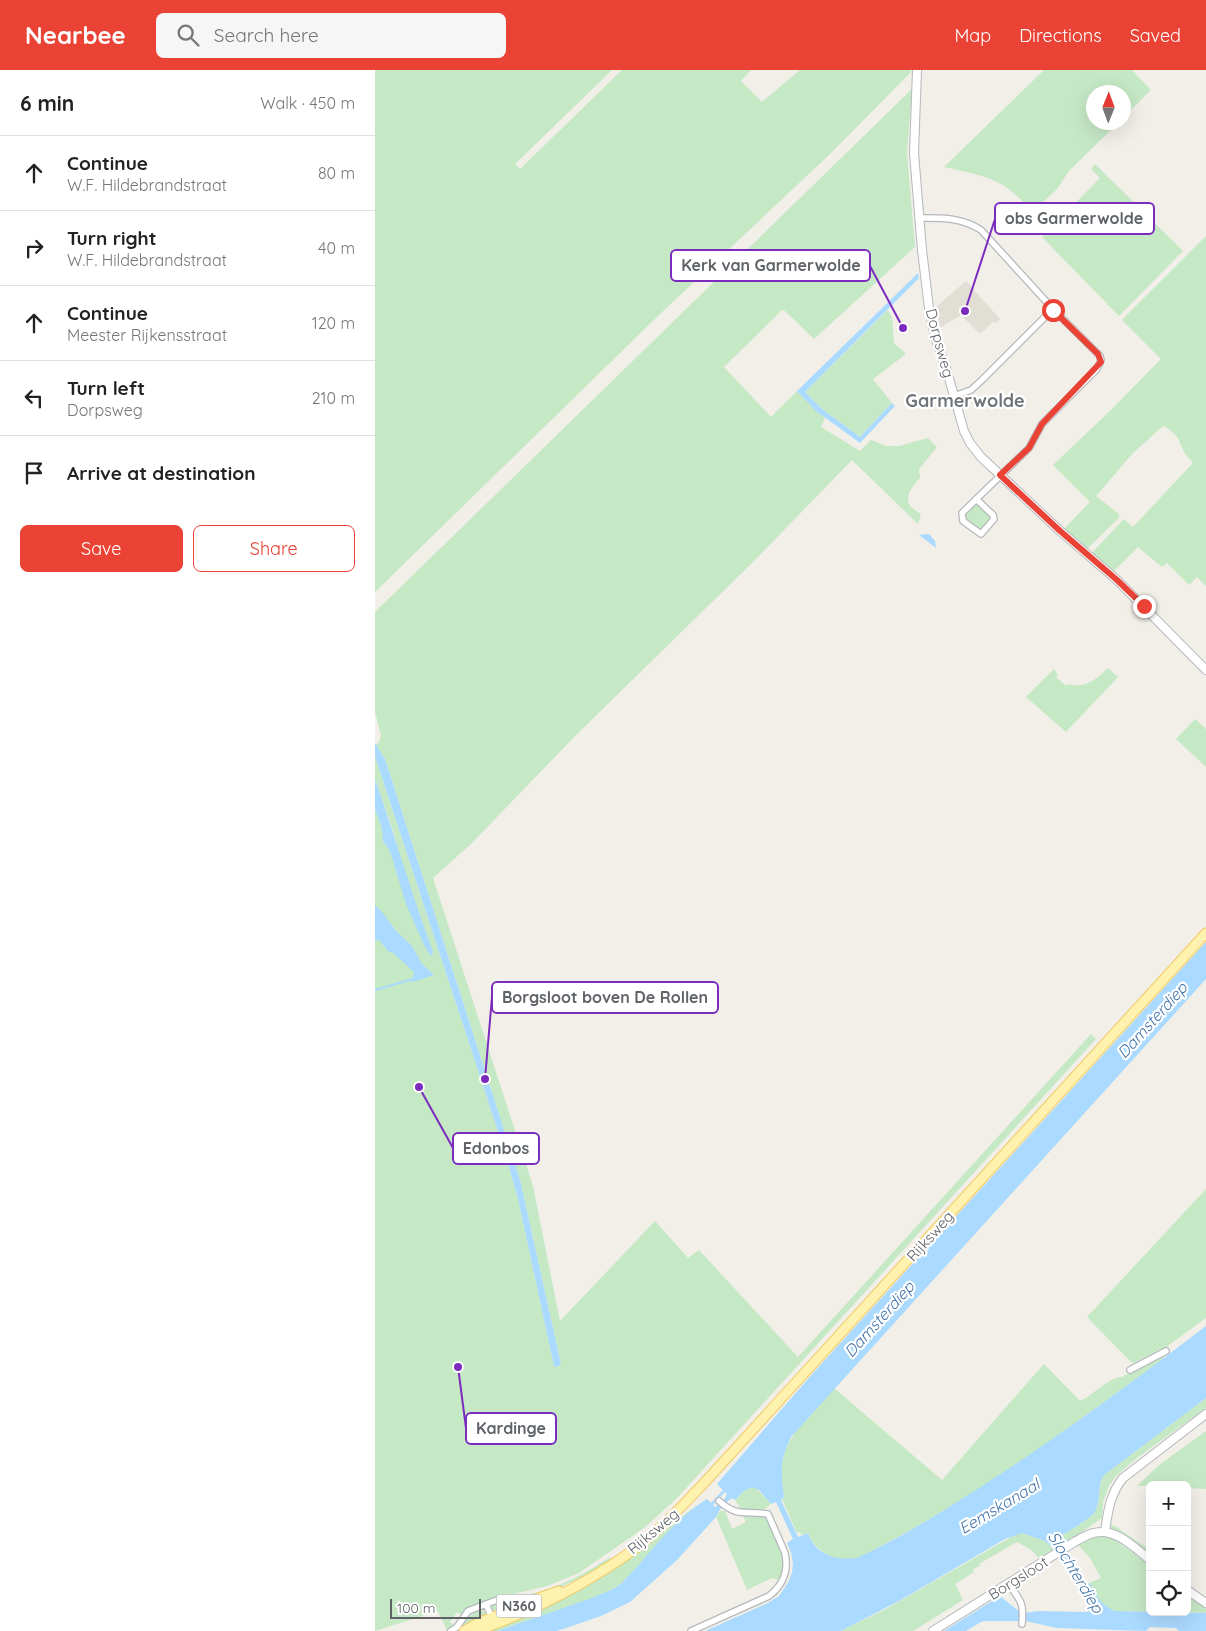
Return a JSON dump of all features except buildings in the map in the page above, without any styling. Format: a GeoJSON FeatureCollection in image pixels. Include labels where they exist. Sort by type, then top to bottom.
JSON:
{"type":"FeatureCollection","features":[{"type":"Feature","properties":{"kind":"main road","name":"Rijksweg"},"geometry":{"type":"LineString","coordinates":[[476,1631],[527,1602],[576,1586],[636,1548],[669,1520],[1206,933]]}},
{"type":"Feature","properties":{"kind":"main road","name":"Rijksweg"},"geometry":{"type":"LineString","coordinates":[[463,1631],[480,1622],[493,1621]]}},
{"type":"Feature","properties":{"kind":"street"},"geometry":{"type":"LineString","coordinates":[[917,74],[923,70]]}},
{"type":"Feature","properties":{"kind":"street","name":"Dorpsweg"},"geometry":{"type":"LineString","coordinates":[[917,74],[914,153],[925,281],[932,328],[964,431],[981,457],[1059,530],[1117,580],[1206,670]]}},
{"type":"Feature","properties":{"kind":"street"},"geometry":{"type":"LineString","coordinates":[[919,218],[960,220],[972,224],[981,230],[1053,310],[1098,354],[1101,360],[1100,365],[1042,424],[1029,448],[1000,475],[976,499],[962,513],[963,520],[981,534],[995,519],[976,499]]}},
{"type":"Feature","properties":{"kind":"street"},"geometry":{"type":"LineString","coordinates":[[954,396],[971,390],[983,380],[1053,310]]}},
{"type":"Feature","properties":{"kind":"street"},"geometry":{"type":"LineString","coordinates":[[1129,1370],[1166,1351]]}},
{"type":"Feature","properties":{"kind":"street"},"geometry":{"type":"LineString","coordinates":[[1146,1557],[1119,1537],[1105,1531],[1109,1503],[1116,1487],[1123,1478],[1206,1414]]}},
{"type":"Feature","properties":{"kind":"street"},"geometry":{"type":"LineString","coordinates":[[691,1631],[769,1596],[777,1590],[786,1574],[785,1553],[768,1514],[735,1512],[729,1510],[719,1501]]}},
{"type":"Feature","properties":{"kind":"street","name":"Borgsloot"},"geometry":{"type":"LineString","coordinates":[[933,1631],[1076,1541],[1093,1533],[1105,1531]]}},
{"type":"Feature","properties":{"kind":"street"},"geometry":{"type":"LineString","coordinates":[[1009,1584],[1023,1607],[1022,1624]]}},
{"type":"Feature","properties":{"kind":"street"},"geometry":{"type":"LineString","coordinates":[[1191,1593],[1206,1603]]}},
{"type":"Feature","properties":{"kind":"street"},"geometry":{"type":"LineString","coordinates":[[451,1631],[457,1627],[468,1611],[497,1600]]}},
{"type":"Feature","properties":{"kind":"street"},"geometry":{"type":"LineString","coordinates":[[486,1604],[493,1621]]}},
{"type":"Feature","properties":{"kind":"shaded area"},"geometry":{"type":"Polygon","coordinates":[[[966,281],[1000,319],[996,323],[993,322],[980,334],[961,315],[940,328],[936,307],[966,281]]]}},
{"type":"Feature","properties":{"kind":"green space"},"geometry":{"type":"Polygon","coordinates":[[[375,70],[612,70],[515,164],[520,169],[622,70],[751,70],[741,81],[762,102],[800,70],[911,70],[911,72],[830,154],[659,315],[375,592],[375,70]]]}},
{"type":"Feature","properties":{"kind":"green space"},"geometry":{"type":"Polygon","coordinates":[[[1044,70],[1132,70],[1151,90],[1131,110],[1131,85],[1086,85],[1086,130],[1111,130],[1069,171],[1057,189],[1032,213],[1013,192],[1003,185],[983,176],[944,167],[1044,70]]]}},
{"type":"Feature","properties":{"kind":"green space"},"geometry":{"type":"Polygon","coordinates":[[[912,89],[907,153],[915,247],[814,339],[782,310],[724,367],[771,417],[797,391],[825,418],[821,427],[860,451],[871,440],[886,446],[899,446],[928,438],[937,447],[919,469],[920,478],[908,495],[911,507],[921,514],[918,524],[852,460],[752,563],[575,736],[472,843],[433,878],[533,1186],[560,1321],[655,1221],[688,1258],[699,1250],[798,1357],[1091,1034],[1096,1039],[676,1499],[644,1528],[579,1573],[547,1586],[469,1607],[461,1615],[457,1612],[450,1622],[454,1625],[447,1631],[438,1611],[375,1631],[375,787],[402,864],[375,779],[375,756],[506,1156],[518,1199],[554,1366],[557,1367],[561,1364],[520,1180],[385,759],[376,745],[381,735],[375,712],[375,612],[912,89]]]}},
{"type":"Feature","properties":{"kind":"green space"},"geometry":{"type":"Polygon","coordinates":[[[1095,164],[1183,251],[1119,316],[1042,237],[1100,178],[1091,169],[1095,164]]]}},
{"type":"Feature","properties":{"kind":"green space"},"geometry":{"type":"Polygon","coordinates":[[[1206,236],[1206,586],[1197,577],[1189,585],[1167,563],[1162,567],[1138,547],[1114,571],[1092,553],[1124,519],[1133,527],[1193,463],[1171,430],[1163,426],[1133,453],[1096,496],[1119,514],[1119,518],[1087,549],[1063,530],[1090,502],[1053,465],[1161,359],[1122,320],[1206,236]]]}},
{"type":"Feature","properties":{"kind":"green space"},"geometry":{"type":"Polygon","coordinates":[[[888,310],[892,317],[894,343],[906,354],[873,379],[892,403],[860,437],[822,409],[805,392],[888,310]]]}},
{"type":"Feature","properties":{"kind":"green space"},"geometry":{"type":"Polygon","coordinates":[[[977,503],[993,518],[981,531],[964,516],[977,503]]]}},
{"type":"Feature","properties":{"kind":"green space"},"geometry":{"type":"Polygon","coordinates":[[[1108,668],[1118,677],[1066,732],[1026,697],[1054,669],[1058,675],[1056,677],[1066,686],[1068,684],[1080,685],[1090,682],[1108,668]]]}},
{"type":"Feature","properties":{"kind":"green space"},"geometry":{"type":"Polygon","coordinates":[[[1195,719],[1206,729],[1206,767],[1176,739],[1195,719]]]}},
{"type":"Feature","properties":{"kind":"green space"},"geometry":{"type":"Polygon","coordinates":[[[1206,1189],[1206,1318],[1169,1345],[1134,1363],[1087,1317],[1206,1189]]]}},
{"type":"Feature","properties":{"kind":"green space"},"geometry":{"type":"Polygon","coordinates":[[[1162,1354],[1164,1356],[1161,1361],[1013,1466],[952,1506],[860,1557],[849,1559],[835,1558],[821,1551],[811,1540],[808,1533],[801,1535],[800,1532],[797,1533],[782,1499],[784,1498],[781,1467],[787,1445],[809,1415],[834,1388],[942,1480],[1044,1364],[1080,1401],[1111,1380],[1122,1377],[1162,1354]]]}},
{"type":"Feature","properties":{"kind":"green space"},"geometry":{"type":"Polygon","coordinates":[[[1206,1398],[1206,1408],[1137,1458],[1116,1476],[1109,1486],[1103,1502],[1102,1518],[1063,1545],[1061,1536],[1094,1513],[1098,1504],[1100,1484],[1104,1475],[1206,1398]]]}},
{"type":"Feature","properties":{"kind":"green space"},"geometry":{"type":"Polygon","coordinates":[[[1206,1431],[1206,1489],[1191,1488],[1191,1481],[1146,1481],[1146,1486],[1137,1486],[1159,1465],[1206,1431]]]}},
{"type":"Feature","properties":{"kind":"green space"},"geometry":{"type":"Polygon","coordinates":[[[755,1487],[771,1504],[763,1510],[741,1509],[735,1500],[747,1488],[755,1487]]]}},
{"type":"Feature","properties":{"kind":"green space"},"geometry":{"type":"Polygon","coordinates":[[[697,1505],[622,1583],[613,1589],[593,1598],[497,1631],[482,1631],[637,1552],[697,1505]]]}},
{"type":"Feature","properties":{"kind":"green space"},"geometry":{"type":"Polygon","coordinates":[[[720,1511],[725,1511],[732,1529],[746,1522],[743,1516],[745,1515],[761,1515],[767,1518],[785,1561],[781,1581],[772,1578],[747,1590],[716,1517],[720,1511]]]}},
{"type":"Feature","properties":{"kind":"green space"},"geometry":{"type":"Polygon","coordinates":[[[1109,1524],[1146,1547],[1146,1552],[1112,1529],[1109,1524]]]}},
{"type":"Feature","properties":{"kind":"green space"},"geometry":{"type":"Polygon","coordinates":[[[1018,1533],[1045,1541],[1054,1549],[1039,1558],[1030,1549],[1017,1542],[979,1564],[980,1566],[973,1569],[974,1572],[955,1584],[963,1600],[913,1631],[841,1631],[884,1610],[1018,1533]]]}},
{"type":"Feature","properties":{"kind":"green space"},"geometry":{"type":"Polygon","coordinates":[[[1095,1536],[1105,1536],[1112,1538],[1146,1562],[1146,1612],[1115,1611],[1100,1603],[1089,1583],[1101,1578],[1090,1558],[1077,1544],[1095,1536]]]}},
{"type":"Feature","properties":{"kind":"green space"},"geometry":{"type":"Polygon","coordinates":[[[610,1557],[610,1561],[596,1569],[540,1595],[496,1612],[489,1604],[539,1592],[558,1585],[585,1573],[610,1557]]]}},
{"type":"Feature","properties":{"kind":"green space"},"geometry":{"type":"Polygon","coordinates":[[[1191,1596],[1206,1607],[1206,1613],[1191,1612],[1191,1596]]]}},
{"type":"Feature","properties":{"kind":"green space"},"geometry":{"type":"Polygon","coordinates":[[[481,1609],[486,1613],[486,1616],[460,1631],[456,1631],[467,1617],[481,1609]]]}},
{"type":"Feature","properties":{"kind":"water"},"geometry":{"type":"Polygon","coordinates":[[[918,273],[919,278],[805,392],[822,409],[860,437],[892,403],[895,406],[860,443],[816,411],[797,391],[918,273]]]}},
{"type":"Feature","properties":{"kind":"water"},"geometry":{"type":"Polygon","coordinates":[[[929,534],[935,541],[936,548],[919,535],[929,534]]]}},
{"type":"Feature","properties":{"kind":"water"},"geometry":{"type":"Polygon","coordinates":[[[375,743],[385,759],[520,1180],[561,1364],[557,1367],[554,1366],[518,1199],[506,1156],[375,756],[375,743]]]}},
{"type":"Feature","properties":{"kind":"water"},"geometry":{"type":"Polygon","coordinates":[[[375,779],[433,952],[432,956],[424,945],[406,904],[390,851],[383,841],[382,828],[375,809],[375,779]]]}},
{"type":"Feature","properties":{"kind":"water"},"geometry":{"type":"Polygon","coordinates":[[[375,905],[396,931],[412,946],[422,964],[434,975],[412,982],[414,972],[392,952],[389,952],[379,940],[375,940],[375,905]]]}},
{"type":"Feature","properties":{"kind":"water"},"geometry":{"type":"Polygon","coordinates":[[[1206,942],[1206,979],[791,1437],[784,1453],[782,1473],[784,1497],[781,1500],[798,1537],[808,1533],[816,1547],[828,1555],[849,1559],[857,1558],[918,1526],[1006,1471],[1150,1369],[1206,1326],[1206,1398],[1104,1475],[1100,1484],[1098,1504],[1094,1513],[1061,1536],[1068,1555],[1086,1585],[1089,1583],[1101,1602],[1109,1608],[1115,1611],[1146,1612],[1146,1616],[1191,1616],[1191,1613],[1206,1613],[1206,1631],[1179,1631],[1176,1628],[1150,1627],[1146,1631],[1057,1628],[1025,1621],[1025,1613],[1037,1611],[1087,1612],[1091,1610],[1079,1590],[1081,1588],[1060,1555],[1045,1541],[1022,1533],[1005,1539],[899,1601],[841,1631],[705,1631],[768,1603],[779,1596],[789,1581],[792,1572],[791,1552],[787,1543],[793,1539],[776,1502],[771,1504],[759,1490],[752,1487],[744,1491],[735,1500],[732,1498],[724,1504],[723,1502],[727,1494],[725,1492],[713,1505],[715,1507],[720,1504],[722,1506],[716,1517],[677,1560],[630,1602],[601,1616],[557,1631],[497,1631],[592,1598],[622,1583],[683,1517],[707,1499],[711,1503],[723,1490],[717,1484],[814,1372],[1206,942]]]}},
{"type":"Feature","properties":{"kind":"water"},"geometry":{"type":"Polygon","coordinates":[[[1000,1596],[1021,1613],[1020,1621],[986,1621],[966,1631],[944,1631],[1000,1596]]]}},
{"type":"Feature","properties":{"kind":"waterway"},"geometry":{"type":"LineString","coordinates":[[375,990],[413,979]]}},
{"type":"Feature","properties":{"kind":"place","name":"obs Garmerwolde"},"geometry":{"type":"Point","coordinates":[965,311]}},
{"type":"Feature","properties":{"kind":"place","name":"Kerk van Garmerwolde"},"geometry":{"type":"Point","coordinates":[903,328]}},
{"type":"Feature","properties":{"kind":"place","name":"Borgsloot boven De Rollen"},"geometry":{"type":"Point","coordinates":[485,1079]}},
{"type":"Feature","properties":{"kind":"place","name":"Edonbos"},"geometry":{"type":"Point","coordinates":[419,1087]}},
{"type":"Feature","properties":{"kind":"place","name":"Kardinge"},"geometry":{"type":"Point","coordinates":[458,1367]}},
{"type":"Feature","properties":{"kind":"district","name":"Garmerwolde"},"geometry":{"type":"Point","coordinates":[965,400]}},
{"type":"Feature","properties":{"kind":"route"},"geometry":{"type":"LineString","coordinates":[[1053,310],[1098,354],[1101,362],[1097,369],[1042,424],[1029,448],[1000,475],[1144,606]]}},
{"type":"Feature","properties":{"kind":"water label","name":"Damsterdiep"},"geometry":{"type":"Point","coordinates":[1152,1020]}},
{"type":"Feature","properties":{"kind":"water label","name":"Damsterdiep"},"geometry":{"type":"Point","coordinates":[879,1319]}},
{"type":"Feature","properties":{"kind":"water label","name":"Eemskanaal"},"geometry":{"type":"Point","coordinates":[999,1506]}},
{"type":"Feature","properties":{"kind":"water label","name":"Slochterdiep"},"geometry":{"type":"Point","coordinates":[1076,1572]}}]}
